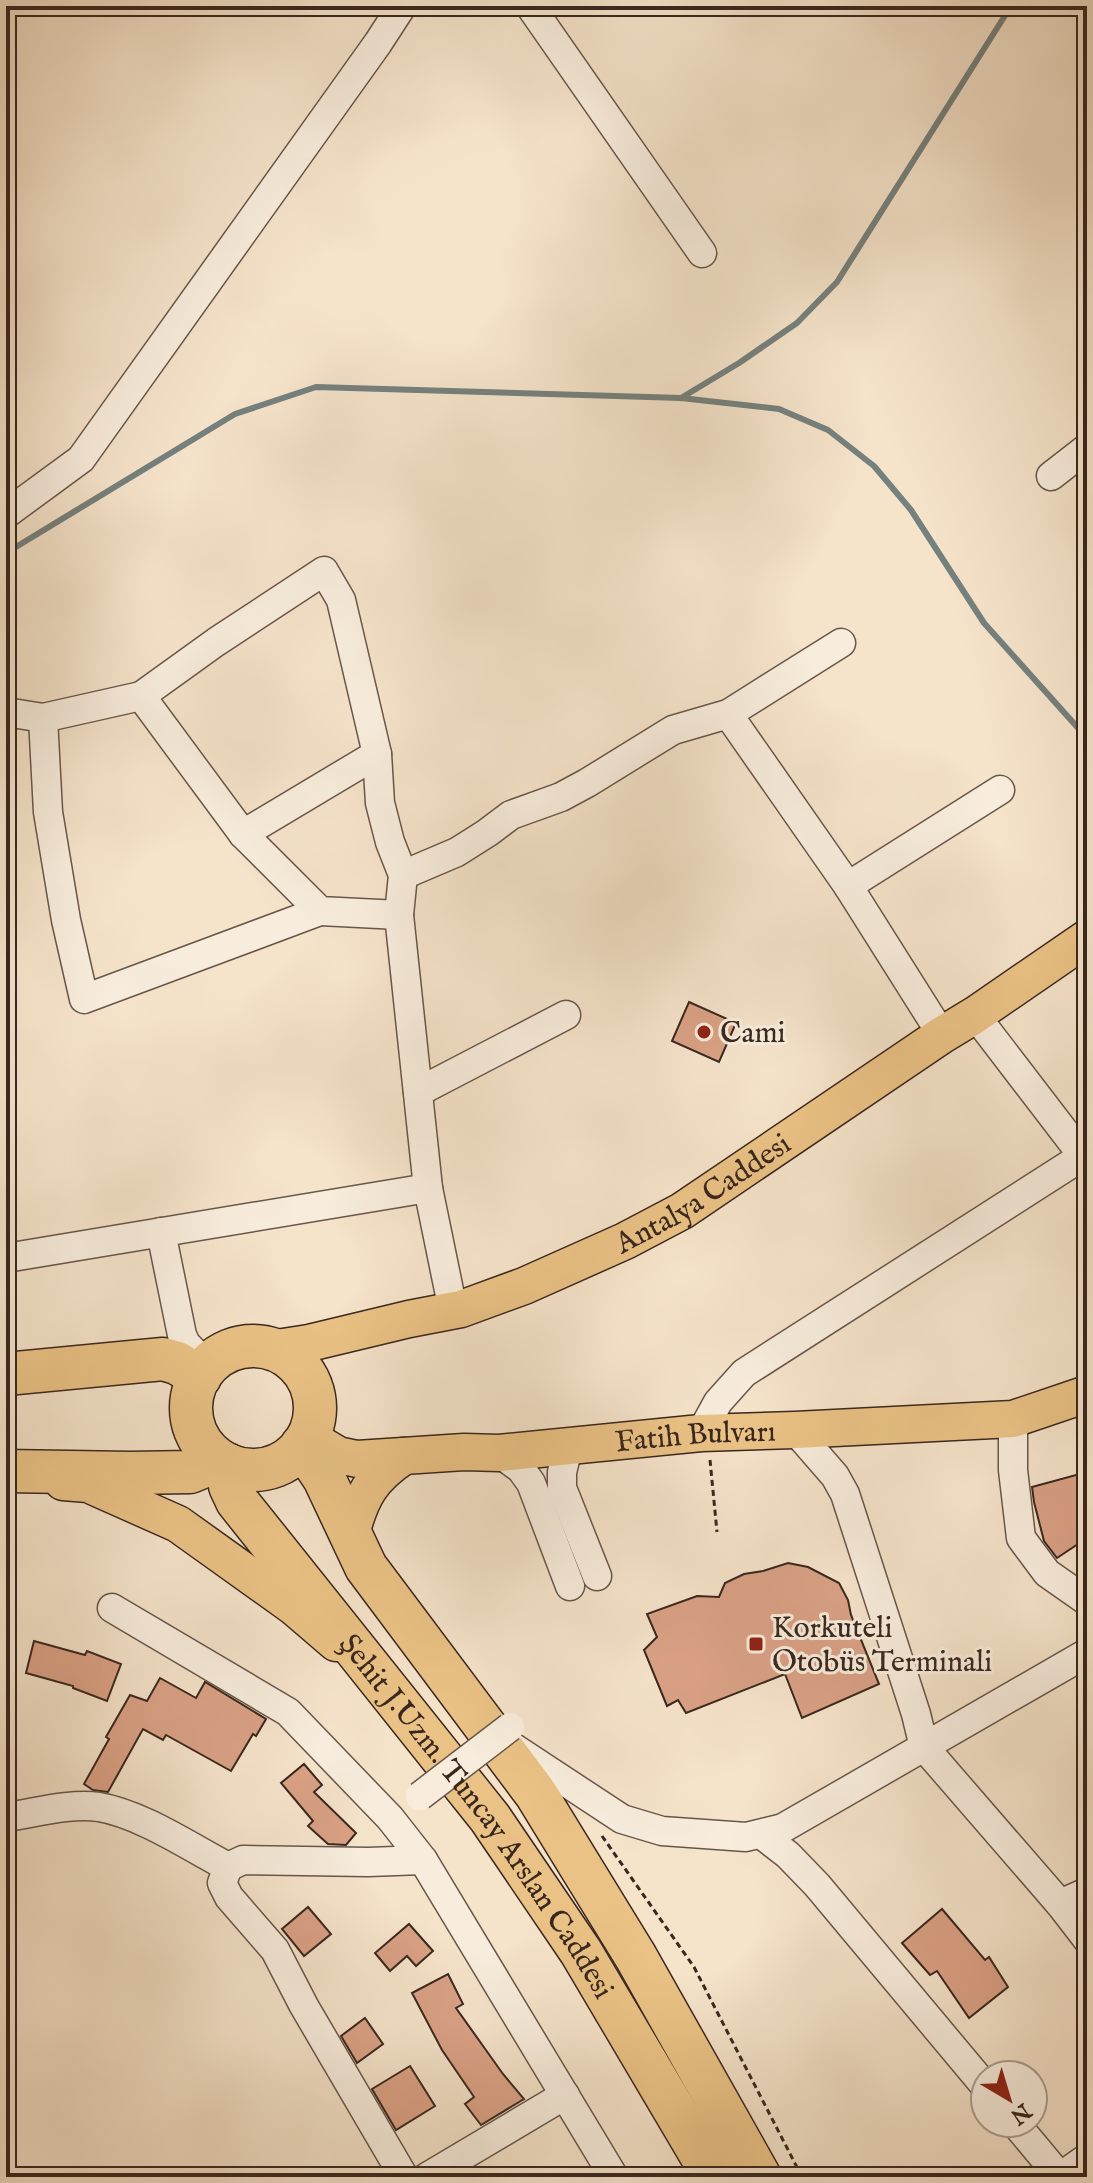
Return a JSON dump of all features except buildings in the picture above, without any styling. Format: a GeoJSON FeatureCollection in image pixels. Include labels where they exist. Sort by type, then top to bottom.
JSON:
{"type":"FeatureCollection","features":[{"type":"Feature","properties":{"kind":"highway"},"geometry":{"type":"LineString","coordinates":[[240,1348],[270,1349],[296,1363],[312,1388],[314,1418],[305,1441],[288,1459],[269,1468],[249,1470],[224,1463],[204,1446],[194,1428],[192,1397],[204,1372],[221,1355],[240,1348]]}},
{"type":"Feature","properties":{"kind":"highway"},"geometry":{"type":"LineString","coordinates":[[6,1374],[163,1359],[204,1372]]}},
{"type":"Feature","properties":{"kind":"highway","name":"Şehit J.Uzm. Tuncay Arslan Caddesi"},"geometry":{"type":"LineString","coordinates":[[305,1441],[366,1567],[499,1728],[636,1957],[760,2177]]}},
{"type":"Feature","properties":{"kind":"highway"},"geometry":{"type":"LineString","coordinates":[[6,1473],[190,1472],[224,1463]]}},
{"type":"Feature","properties":{"kind":"highway","name":"Şehit J.Uzm. Tuncay Arslan Caddesi"},"geometry":{"type":"LineString","coordinates":[[224,1463],[237,1501],[490,1818],[573,1940],[714,2177]]}},
{"type":"Feature","properties":{"kind":"main road","name":"Antalya Caddesi"},"geometry":{"type":"LineString","coordinates":[[270,1349],[453,1310],[524,1286],[625,1241],[682,1211],[1087,938]]}},
{"type":"Feature","properties":{"kind":"main road","name":"Fatih Bulvarı"},"geometry":{"type":"LineString","coordinates":[[305,1441],[338,1455],[357,1459],[499,1453],[579,1444],[705,1446],[795,1430],[1013,1419],[1087,1394]]}},
{"type":"Feature","properties":{"kind":"main road"},"geometry":{"type":"LineString","coordinates":[[351,1534],[368,1489],[385,1469],[404,1456]]}},
{"type":"Feature","properties":{"kind":"main road"},"geometry":{"type":"LineString","coordinates":[[6,1473],[88,1484],[178,1524],[294,1607],[380,1680]]}},
{"type":"Feature","properties":{"kind":"street"},"geometry":{"type":"LineString","coordinates":[[6,514],[81,459],[402,6]]}},
{"type":"Feature","properties":{"kind":"street"},"geometry":{"type":"LineString","coordinates":[[530,6],[702,253]]}},
{"type":"Feature","properties":{"kind":"street"},"geometry":{"type":"LineString","coordinates":[[1051,476],[1087,448]]}},
{"type":"Feature","properties":{"kind":"street"},"geometry":{"type":"LineString","coordinates":[[6,712],[43,718],[141,696],[324,571],[341,600],[377,754],[380,803],[403,875],[399,915],[428,1188],[453,1310]]}},
{"type":"Feature","properties":{"kind":"street"},"geometry":{"type":"LineString","coordinates":[[403,875],[457,852],[511,815],[561,797],[673,730],[728,714],[841,643]]}},
{"type":"Feature","properties":{"kind":"street"},"geometry":{"type":"LineString","coordinates":[[141,696],[243,834],[320,911]]}},
{"type":"Feature","properties":{"kind":"street"},"geometry":{"type":"LineString","coordinates":[[728,714],[848,886],[942,1035]]}},
{"type":"Feature","properties":{"kind":"street"},"geometry":{"type":"LineString","coordinates":[[43,718],[48,812],[66,920],[84,999],[320,911],[399,915]]}},
{"type":"Feature","properties":{"kind":"street"},"geometry":{"type":"LineString","coordinates":[[243,834],[377,754]]}},
{"type":"Feature","properties":{"kind":"street"},"geometry":{"type":"LineString","coordinates":[[848,886],[1000,790]]}},
{"type":"Feature","properties":{"kind":"street"},"geometry":{"type":"LineString","coordinates":[[418,1092],[566,1015]]}},
{"type":"Feature","properties":{"kind":"street"},"geometry":{"type":"LineString","coordinates":[[705,1446],[718,1402],[744,1373],[1085,1158],[975,1015]]}},
{"type":"Feature","properties":{"kind":"street"},"geometry":{"type":"LineString","coordinates":[[6,1258],[428,1188]]}},
{"type":"Feature","properties":{"kind":"street"},"geometry":{"type":"LineString","coordinates":[[161,1232],[182,1335],[204,1372]]}},
{"type":"Feature","properties":{"kind":"street"},"geometry":{"type":"LineString","coordinates":[[1013,1419],[1013,1470],[1021,1538],[1047,1573],[1087,1601]]}},
{"type":"Feature","properties":{"kind":"street"},"geometry":{"type":"LineString","coordinates":[[795,1430],[835,1476],[845,1494],[924,1747],[1087,1939]]}},
{"type":"Feature","properties":{"kind":"street"},"geometry":{"type":"LineString","coordinates":[[579,1444],[566,1456],[562,1488],[597,1576]]}},
{"type":"Feature","properties":{"kind":"street"},"geometry":{"type":"LineString","coordinates":[[499,1453],[521,1469],[531,1483],[570,1586]]}},
{"type":"Feature","properties":{"kind":"street"},"geometry":{"type":"LineString","coordinates":[[112,1608],[288,1712],[390,1818],[423,1860],[614,2177]]}},
{"type":"Feature","properties":{"kind":"street"},"geometry":{"type":"LineString","coordinates":[[420,1796],[499,1728],[596,1803],[622,1819],[662,1831],[746,1837],[761,1834],[783,1828],[1087,1653]]}},
{"type":"Feature","properties":{"kind":"street"},"geometry":{"type":"LineString","coordinates":[[6,1817],[64,1808],[98,1807],[143,1821],[228,1867]]}},
{"type":"Feature","properties":{"kind":"street"},"geometry":{"type":"LineString","coordinates":[[761,1834],[788,1855],[817,1885],[969,2067]]}},
{"type":"Feature","properties":{"kind":"street"},"geometry":{"type":"LineString","coordinates":[[404,2177],[304,2006],[275,1950],[229,1897],[222,1883],[228,1867],[243,1860],[423,1860]]}},
{"type":"Feature","properties":{"kind":"street"},"geometry":{"type":"LineString","coordinates":[[1060,1904],[1087,1892]]}},
{"type":"Feature","properties":{"kind":"street"},"geometry":{"type":"LineString","coordinates":[[427,2177],[565,2095]]}},
{"type":"Feature","properties":{"kind":"street"},"geometry":{"type":"LineString","coordinates":[[1028,2139],[1060,2177],[1087,2158]]}},
{"type":"Feature","properties":{"kind":"path"},"geometry":{"type":"LineString","coordinates":[[705,1446],[717,1532]]}},
{"type":"Feature","properties":{"kind":"path"},"geometry":{"type":"LineString","coordinates":[[596,1803],[601,1834],[694,1967],[802,2177]]}},
{"type":"Feature","properties":{"kind":"waterway"},"geometry":{"type":"LineString","coordinates":[[681,398],[797,323],[837,282],[1011,6]]}},
{"type":"Feature","properties":{"kind":"waterway"},"geometry":{"type":"LineString","coordinates":[[6,553],[235,414],[316,387],[681,398],[779,409],[828,430],[874,466],[911,510],[984,623],[1087,738]]}},
{"type":"Feature","properties":{"kind":"place","name":"Cami"},"geometry":{"type":"Point","coordinates":[704,1032]}},
{"type":"Feature","properties":{"kind":"place","name":"Korkuteli Otobüs Terminali"},"geometry":{"type":"Point","coordinates":[756,1644]}}]}
